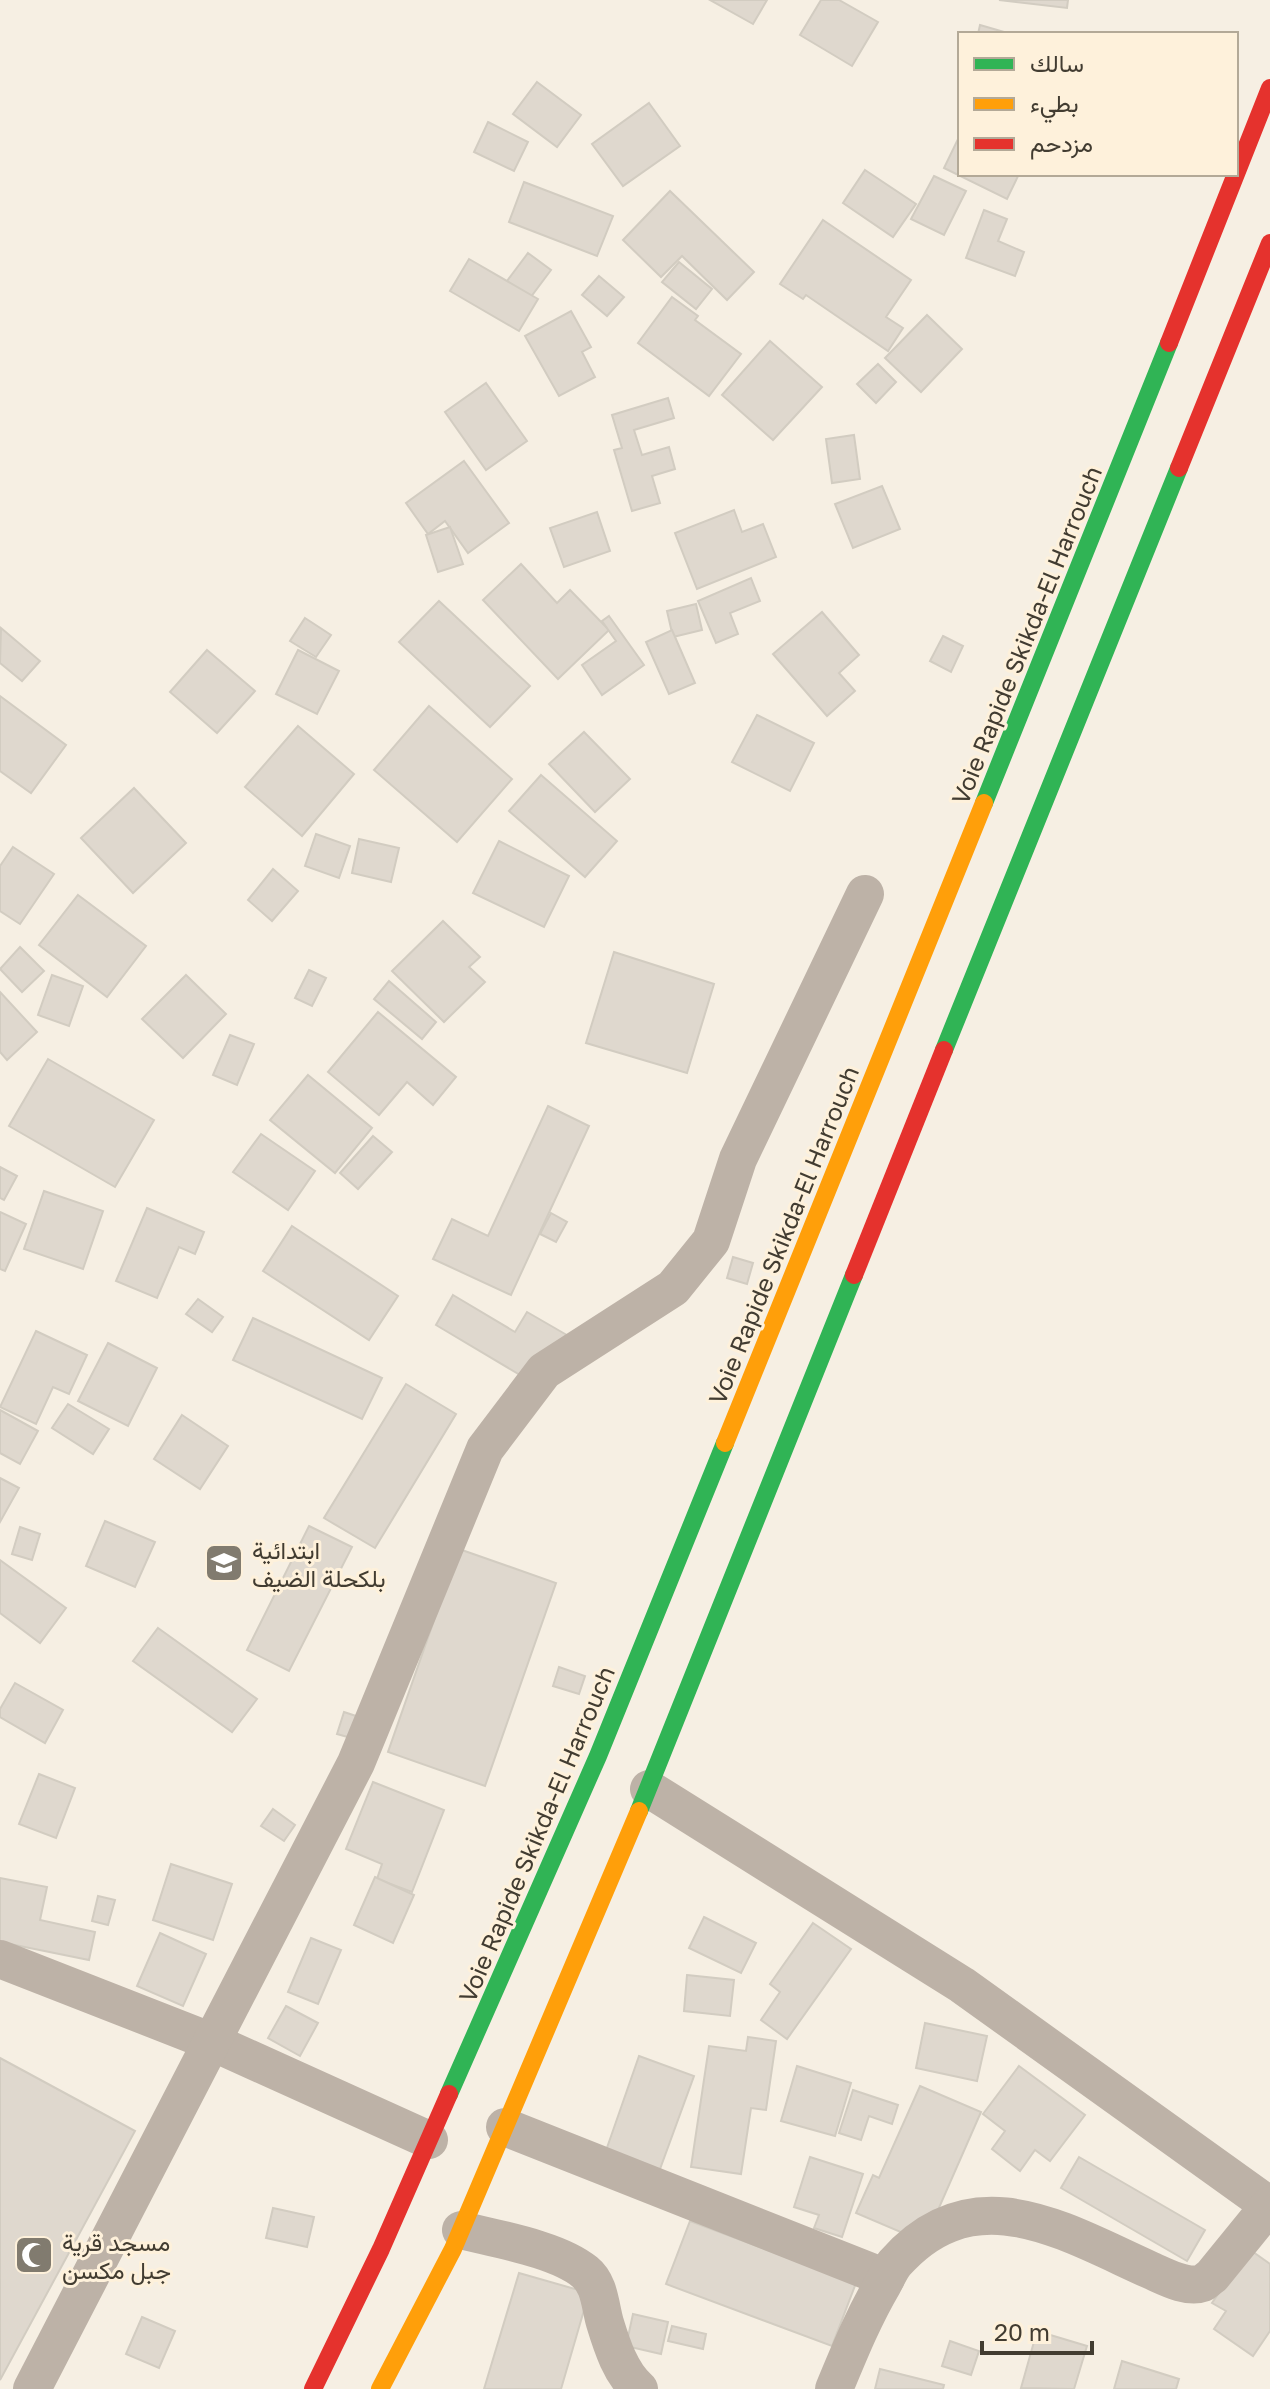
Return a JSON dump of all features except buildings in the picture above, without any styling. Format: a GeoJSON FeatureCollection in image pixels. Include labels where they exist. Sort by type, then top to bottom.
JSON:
{"type":"FeatureCollection","features":[{"type":"Feature","properties":{"kind":"highway","name":"Voie Rapide Skikda-El Harrouch"},"geometry":{"type":"LineString","coordinates":[[1238,169],[1270,88]]}},
{"type":"Feature","properties":{"kind":"highway","name":"Voie Rapide Skikda-El Harrouch"},"geometry":{"type":"LineString","coordinates":[[313,2389],[381,2249],[598,1756],[1088,548],[1235,176]]}},
{"type":"Feature","properties":{"kind":"highway"},"geometry":{"type":"LineString","coordinates":[[380,2389],[461,2230],[649,1789],[1270,243]]}},
{"type":"Feature","properties":{"kind":"street"},"geometry":{"type":"LineString","coordinates":[[32,2389],[356,1763],[485,1449],[544,1371],[673,1288],[711,1241],[738,1159],[865,894]]}},
{"type":"Feature","properties":{"kind":"street"},"geometry":{"type":"LineString","coordinates":[[649,1789],[962,1985],[1270,2206],[1212,2276],[1202,2283],[1191,2284],[1167,2278],[1046,2223],[1002,2216],[970,2216],[935,2229],[894,2264],[868,2309],[834,2389]]}},
{"type":"Feature","properties":{"kind":"street"},"geometry":{"type":"LineString","coordinates":[[0,1959],[212,2042],[429,2140]]}},
{"type":"Feature","properties":{"kind":"street"},"geometry":{"type":"LineString","coordinates":[[505,2127],[886,2278]]}},
{"type":"Feature","properties":{"kind":"street"},"geometry":{"type":"LineString","coordinates":[[461,2230],[548,2253],[586,2272],[599,2292],[616,2356],[639,2389]]}},
{"type":"Feature","properties":{"kind":"traffic: fast"},"geometry":{"type":"LineString","coordinates":[[984,803],[1169,343]]}},
{"type":"Feature","properties":{"kind":"traffic: fast"},"geometry":{"type":"LineString","coordinates":[[944,1050],[1179,468]]}},
{"type":"Feature","properties":{"kind":"traffic: fast"},"geometry":{"type":"LineString","coordinates":[[639,1811],[854,1275]]}},
{"type":"Feature","properties":{"kind":"traffic: fast"},"geometry":{"type":"LineString","coordinates":[[449,2094],[598,1756],[725,1443]]}},
{"type":"Feature","properties":{"kind":"traffic: slow"},"geometry":{"type":"LineString","coordinates":[[725,1443],[984,803]]}},
{"type":"Feature","properties":{"kind":"traffic: slow"},"geometry":{"type":"LineString","coordinates":[[380,2389],[453,2249],[639,1811]]}},
{"type":"Feature","properties":{"kind":"traffic: jam"},"geometry":{"type":"LineString","coordinates":[[1238,169],[1270,88]]}},
{"type":"Feature","properties":{"kind":"traffic: jam"},"geometry":{"type":"LineString","coordinates":[[1169,343],[1235,176]]}},
{"type":"Feature","properties":{"kind":"traffic: jam"},"geometry":{"type":"LineString","coordinates":[[1179,468],[1270,243]]}},
{"type":"Feature","properties":{"kind":"traffic: jam"},"geometry":{"type":"LineString","coordinates":[[854,1275],[944,1050]]}},
{"type":"Feature","properties":{"kind":"traffic: jam"},"geometry":{"type":"LineString","coordinates":[[313,2389],[381,2249],[449,2094]]}},
{"type":"Feature","properties":{"kind":"place","name":"ابتدائية بلكحلة الضيف"},"geometry":{"type":"Point","coordinates":[224,1563]}},
{"type":"Feature","properties":{"kind":"place","name":"مسجد قرية جبل مكسن"},"geometry":{"type":"Point","coordinates":[34,2255]}}]}
